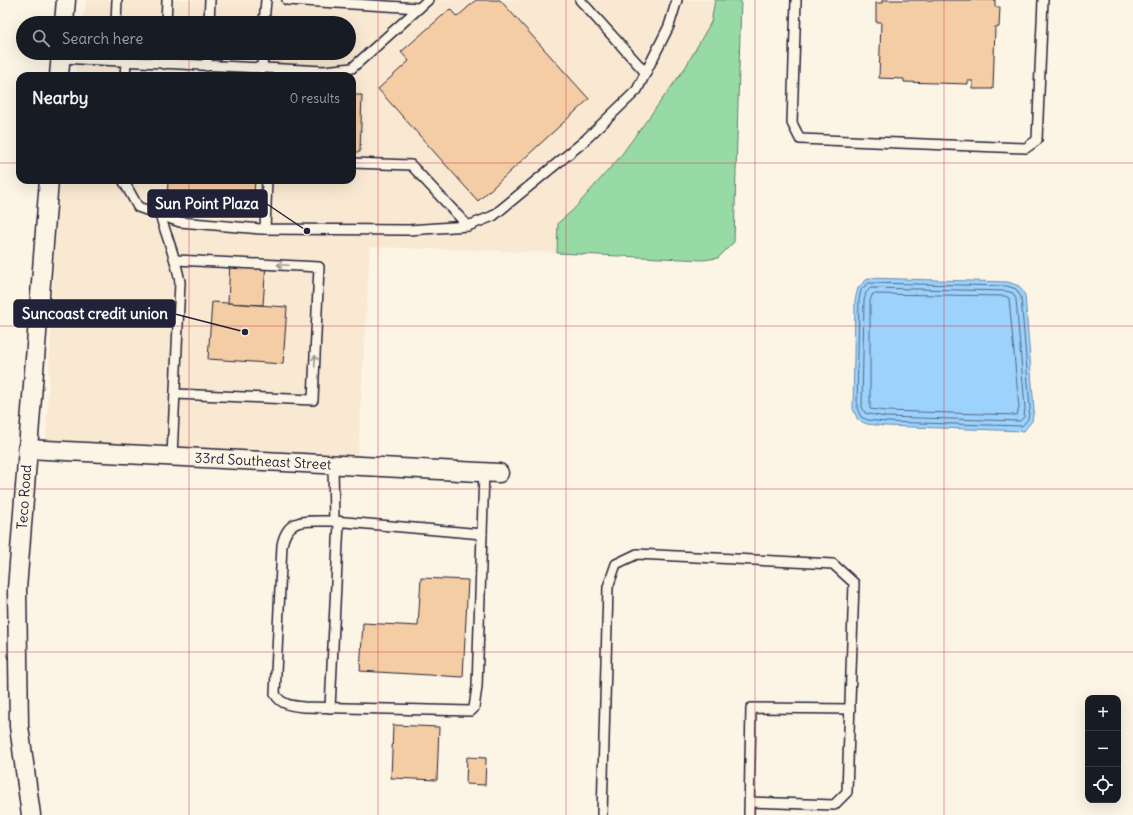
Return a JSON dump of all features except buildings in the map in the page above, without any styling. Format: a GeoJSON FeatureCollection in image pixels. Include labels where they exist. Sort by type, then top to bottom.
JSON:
{"type":"FeatureCollection","features":[{"type":"Feature","properties":{"kind":"street"},"geometry":{"type":"LineString","coordinates":[[65,16],[66,0]]}},
{"type":"Feature","properties":{"kind":"street"},"geometry":{"type":"LineString","coordinates":[[59,72],[60,60]]}},
{"type":"Feature","properties":{"kind":"street","name":"Teco Road"},"geometry":{"type":"LineString","coordinates":[[31,815],[19,726],[17,589],[49,184]]}},
{"type":"Feature","properties":{"kind":"street","name":"33rd Southeast Street"},"geometry":{"type":"LineString","coordinates":[[27,449],[492,472]]}},
{"type":"Feature","properties":{"kind":"lane"},"geometry":{"type":"LineString","coordinates":[[116,16],[117,0]]}},
{"type":"Feature","properties":{"kind":"lane"},"geometry":{"type":"LineString","coordinates":[[166,16],[167,0]]}},
{"type":"Feature","properties":{"kind":"lane"},"geometry":{"type":"LineString","coordinates":[[209,16],[210,0]]}},
{"type":"Feature","properties":{"kind":"lane"},"geometry":{"type":"LineString","coordinates":[[265,16],[266,0]]}},
{"type":"Feature","properties":{"kind":"lane"},"geometry":{"type":"LineString","coordinates":[[287,0],[419,8]]}},
{"type":"Feature","properties":{"kind":"lane"},"geometry":{"type":"LineString","coordinates":[[121,60],[126,62],[262,69],[324,71],[352,68],[428,0]]}},
{"type":"Feature","properties":{"kind":"lane"},"geometry":{"type":"LineString","coordinates":[[580,0],[646,73]]}},
{"type":"Feature","properties":{"kind":"lane"},"geometry":{"type":"LineString","coordinates":[[125,184],[138,207],[180,222],[265,230],[408,230],[468,226],[493,216],[582,143],[637,90],[669,26],[677,0]]}},
{"type":"Feature","properties":{"kind":"lane"},"geometry":{"type":"LineString","coordinates":[[796,0],[792,123],[800,139],[1026,148],[1037,140],[1043,0]]}},
{"type":"Feature","properties":{"kind":"lane"},"geometry":{"type":"LineString","coordinates":[[207,60],[207,66]]}},
{"type":"Feature","properties":{"kind":"lane"},"geometry":{"type":"LineString","coordinates":[[262,69],[263,60]]}},
{"type":"Feature","properties":{"kind":"lane"},"geometry":{"type":"LineString","coordinates":[[125,72],[126,62]]}},
{"type":"Feature","properties":{"kind":"lane"},"geometry":{"type":"LineString","coordinates":[[356,163],[411,165],[468,226]]}},
{"type":"Feature","properties":{"kind":"lane"},"geometry":{"type":"LineString","coordinates":[[265,230],[267,184]]}},
{"type":"Feature","properties":{"kind":"lane"},"geometry":{"type":"LineString","coordinates":[[160,215],[167,239],[176,260],[180,282],[172,456]]}},
{"type":"Feature","properties":{"kind":"lane"},"geometry":{"type":"LineString","coordinates":[[175,394],[313,400],[319,267],[176,260]]}},
{"type":"Feature","properties":{"kind":"lane"},"geometry":{"type":"LineString","coordinates":[[330,708],[336,522],[332,464]]}},
{"type":"Feature","properties":{"kind":"lane"},"geometry":{"type":"LineString","coordinates":[[482,534],[336,522],[300,523],[288,528],[284,534],[282,545],[275,694],[282,702],[289,705],[330,708],[471,711],[474,708],[477,687],[482,534],[492,472]]}},
{"type":"Feature","properties":{"kind":"lane"},"geometry":{"type":"LineString","coordinates":[[602,815],[608,587],[616,564],[637,554],[833,564],[854,582],[847,792],[834,805],[750,802]]}},
{"type":"Feature","properties":{"kind":"lane"},"geometry":{"type":"LineString","coordinates":[[749,815],[751,708],[850,709]]}},
{"type":"Feature","properties":{"kind":"shaded area"},"geometry":{"type":"Polygon","coordinates":[[[86,0],[715,0],[711,22],[685,68],[619,158],[573,210],[558,223],[557,253],[370,247],[358,456],[46,440],[55,240],[60,184],[356,184],[356,72],[76,72],[77,60],[356,60],[356,16],[83,16],[86,0]]]}},
{"type":"Feature","properties":{"kind":"green space"},"geometry":{"type":"Polygon","coordinates":[[[715,0],[741,0],[734,242],[718,258],[703,260],[557,253],[558,223],[573,210],[619,158],[685,68],[711,22],[715,0]]]}},
{"type":"Feature","properties":{"kind":"water"},"geometry":{"type":"Polygon","coordinates":[[[868,278],[1008,282],[1019,286],[1025,295],[1034,409],[1032,421],[1024,431],[885,426],[867,424],[858,420],[853,409],[855,300],[858,288],[868,278]]]}},
{"type":"Feature","properties":{"kind":"place","name":"Sun Point Plaza"},"geometry":{"type":"Point","coordinates":[307,231]}},
{"type":"Feature","properties":{"kind":"place","name":"Suncoast credit union"},"geometry":{"type":"Point","coordinates":[245,332]}}]}
